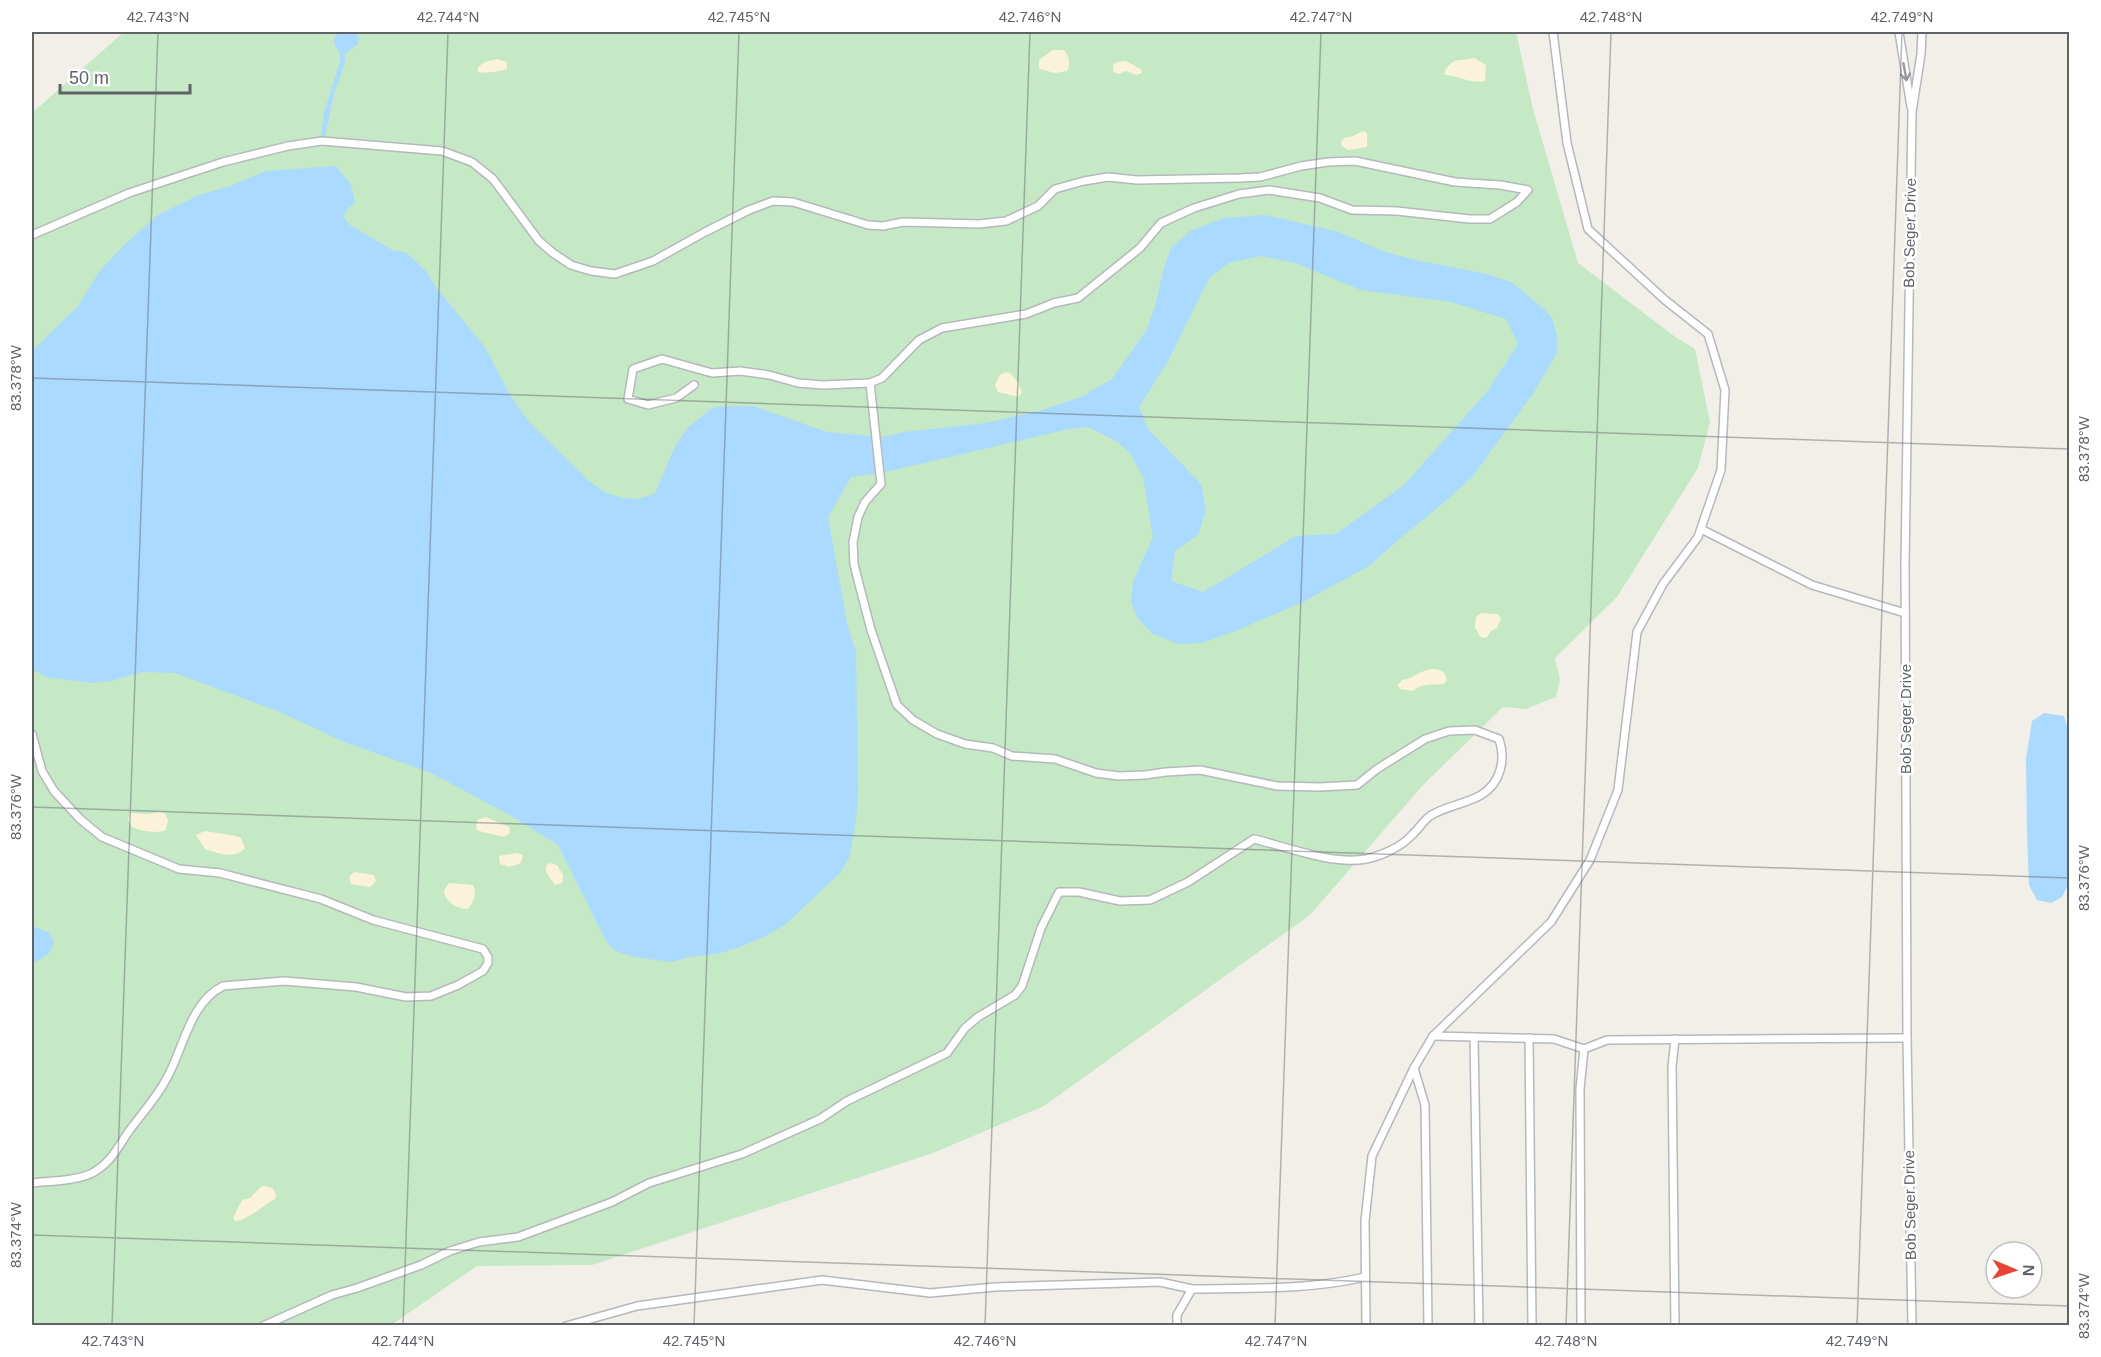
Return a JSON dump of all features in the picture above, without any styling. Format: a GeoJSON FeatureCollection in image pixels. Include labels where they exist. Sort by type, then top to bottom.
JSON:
{"type":"FeatureCollection","features":[{"type":"Feature","properties":{"kind":"lane"},"geometry":{"type":"LineString","coordinates":[[1366,1326],[1365,1221],[1372,1156],[1414,1068],[1433,1036],[1551,922],[1590,860],[1618,790],[1637,632],[1663,584],[1698,537],[1721,470],[1725,390],[1708,334],[1665,300],[1588,229],[1567,143],[1553,32]]}},
{"type":"Feature","properties":{"kind":"lane","name":"Bob Seger Drive"},"geometry":{"type":"LineString","coordinates":[[1899,32],[1912,112]]}},
{"type":"Feature","properties":{"kind":"lane","name":"Bob Seger Drive"},"geometry":{"type":"LineString","coordinates":[[1912,1326],[1907,1038],[1905,613],[1912,112],[1922,32]]}},
{"type":"Feature","properties":{"kind":"lane"},"geometry":{"type":"LineString","coordinates":[[32,235],[129,193],[223,162],[288,146],[322,141],[442,151],[472,162],[493,179],[539,241],[553,253],[570,265],[591,272],[615,274],[653,261],[749,210],[773,201],[793,202],[868,225],[883,226],[903,222],[979,224],[1006,221],[1038,206],[1055,189],[1084,180],[1108,177],[1137,180],[1260,177],[1328,162],[1355,161],[1455,182],[1500,185],[1528,190],[1517,202],[1490,219],[1397,211],[1352,210],[1320,198],[1269,190],[1239,194],[1194,208],[1161,223],[1140,248],[1078,298],[1054,303],[1026,314],[942,328],[919,340],[882,378],[870,384],[823,385],[798,383],[769,375],[740,371],[712,373],[662,359],[633,369],[628,399],[648,405],[676,398],[694,386]]}},
{"type":"Feature","properties":{"kind":"lane"},"geometry":{"type":"LineString","coordinates":[[263,1326],[332,1295],[421,1265],[450,1251],[479,1242],[518,1237],[612,1202],[650,1184],[742,1154],[819,1119],[847,1101],[947,1053],[965,1028],[978,1017],[1015,995],[1022,986],[1041,928],[1059,892],[1079,892],[1120,901],[1150,900],[1188,882],[1254,838],[1312,855],[1366,859],[1394,849],[1409,839],[1429,816],[1482,794],[1500,777],[1503,751],[1499,739],[1475,730],[1449,731],[1425,739],[1377,769],[1357,785],[1320,787],[1277,786],[1200,770],[1136,776],[1096,773],[1055,759],[1012,756],[993,748],[965,744],[937,735],[913,720],[897,705],[871,630],[854,564],[853,542],[858,518],[865,502],[881,484],[870,384]]}},
{"type":"Feature","properties":{"kind":"lane"},"geometry":{"type":"LineString","coordinates":[[1701,529],[1812,585],[1905,613]]}},
{"type":"Feature","properties":{"kind":"lane"},"geometry":{"type":"LineString","coordinates":[[32,734],[42,771],[54,792],[80,819],[102,837],[179,869],[220,873],[321,899],[373,920],[483,949],[489,957],[488,963],[477,974],[431,996],[406,997],[356,987],[284,981],[223,986],[214,991],[198,1007],[169,1075],[153,1102],[108,1163],[92,1173],[32,1183]]}},
{"type":"Feature","properties":{"kind":"lane"},"geometry":{"type":"LineString","coordinates":[[1433,1036],[1554,1039],[1584,1049],[1607,1040],[1907,1038]]}},
{"type":"Feature","properties":{"kind":"lane"},"geometry":{"type":"LineString","coordinates":[[1474,1037],[1479,1326]]}},
{"type":"Feature","properties":{"kind":"lane"},"geometry":{"type":"LineString","coordinates":[[1529,1038],[1532,1326]]}},
{"type":"Feature","properties":{"kind":"lane"},"geometry":{"type":"LineString","coordinates":[[1675,1039],[1672,1067],[1675,1326]]}},
{"type":"Feature","properties":{"kind":"lane"},"geometry":{"type":"LineString","coordinates":[[1581,1326],[1580,1089],[1584,1049]]}},
{"type":"Feature","properties":{"kind":"lane"},"geometry":{"type":"LineString","coordinates":[[1414,1068],[1425,1105],[1428,1326]]}},
{"type":"Feature","properties":{"kind":"lane"},"geometry":{"type":"LineString","coordinates":[[566,1326],[637,1306],[822,1280],[930,1293],[995,1287],[1160,1282],[1192,1289],[1264,1288],[1338,1283],[1365,1277]]}},
{"type":"Feature","properties":{"kind":"lane"},"geometry":{"type":"LineString","coordinates":[[1177,1326],[1177,1316],[1192,1289]]}},
{"type":"Feature","properties":{"kind":"green space"},"geometry":{"type":"Polygon","coordinates":[[[124,32],[1516,32],[1533,109],[1578,263],[1674,336],[1695,349],[1710,422],[1698,468],[1617,597],[1555,658],[1560,680],[1556,697],[1526,709],[1503,707],[1423,785],[1310,915],[1044,1106],[933,1153],[592,1265],[477,1266],[391,1325],[32,1325],[32,113],[124,32]]]}},
{"type":"Feature","properties":{"kind":"sand"},"geometry":{"type":"Polygon","coordinates":[[[1053,50],[1066,52],[1069,63],[1067,71],[1055,73],[1039,69],[1039,60],[1053,50]]]}},
{"type":"Feature","properties":{"kind":"sand"},"geometry":{"type":"Polygon","coordinates":[[[1474,58],[1486,65],[1485,81],[1445,75],[1445,69],[1454,61],[1474,58]]]}},
{"type":"Feature","properties":{"kind":"sand"},"geometry":{"type":"Polygon","coordinates":[[[497,59],[507,62],[507,69],[478,72],[478,67],[485,62],[497,59]]]}},
{"type":"Feature","properties":{"kind":"sand"},"geometry":{"type":"Polygon","coordinates":[[[1126,61],[1142,70],[1142,73],[1137,75],[1125,71],[1119,74],[1113,72],[1113,65],[1126,61]]]}},
{"type":"Feature","properties":{"kind":"sand"},"geometry":{"type":"Polygon","coordinates":[[[1363,131],[1367,133],[1367,147],[1348,150],[1342,146],[1341,142],[1344,138],[1363,131]]]}},
{"type":"Feature","properties":{"kind":"sand"},"geometry":{"type":"Polygon","coordinates":[[[1006,372],[1018,382],[1022,393],[1018,397],[998,392],[995,385],[1000,375],[1006,372]]]}},
{"type":"Feature","properties":{"kind":"sand"},"geometry":{"type":"Polygon","coordinates":[[[1481,613],[1497,614],[1501,618],[1497,628],[1492,630],[1486,638],[1480,637],[1475,627],[1476,617],[1481,613]]]}},
{"type":"Feature","properties":{"kind":"sand"},"geometry":{"type":"Polygon","coordinates":[[[1431,669],[1443,673],[1447,680],[1444,684],[1423,686],[1413,691],[1400,689],[1398,685],[1402,680],[1431,669]]]}},
{"type":"Feature","properties":{"kind":"sand"},"geometry":{"type":"Polygon","coordinates":[[[130,813],[165,813],[168,820],[166,830],[158,832],[132,827],[128,819],[130,813]]]}},
{"type":"Feature","properties":{"kind":"sand"},"geometry":{"type":"Polygon","coordinates":[[[486,817],[509,827],[510,833],[504,837],[476,829],[477,820],[486,817]]]}},
{"type":"Feature","properties":{"kind":"sand"},"geometry":{"type":"Polygon","coordinates":[[[205,831],[241,838],[245,848],[231,855],[205,849],[196,835],[205,831]]]}},
{"type":"Feature","properties":{"kind":"sand"},"geometry":{"type":"Polygon","coordinates":[[[516,853],[523,855],[521,863],[509,867],[500,864],[499,856],[516,853]]]}},
{"type":"Feature","properties":{"kind":"sand"},"geometry":{"type":"Polygon","coordinates":[[[549,863],[557,865],[563,875],[562,883],[555,885],[546,872],[546,866],[549,863]]]}},
{"type":"Feature","properties":{"kind":"sand"},"geometry":{"type":"Polygon","coordinates":[[[354,872],[374,875],[376,881],[370,887],[351,884],[349,877],[354,872]]]}},
{"type":"Feature","properties":{"kind":"sand"},"geometry":{"type":"Polygon","coordinates":[[[449,883],[473,885],[474,898],[467,909],[455,906],[446,898],[444,890],[449,883]]]}},
{"type":"Feature","properties":{"kind":"sand"},"geometry":{"type":"Polygon","coordinates":[[[262,1186],[274,1190],[275,1199],[249,1216],[235,1221],[233,1218],[242,1200],[250,1198],[262,1186]]]}},
{"type":"Feature","properties":{"kind":"water"},"geometry":{"type":"Polygon","coordinates":[[[340,32],[355,32],[359,38],[358,44],[346,53],[344,66],[334,93],[325,137],[321,137],[324,113],[340,61],[340,53],[334,44],[335,36],[340,32]]]}},
{"type":"Feature","properties":{"kind":"water"},"geometry":{"type":"Polygon","coordinates":[[[336,166],[351,185],[355,203],[343,216],[350,225],[392,250],[407,253],[427,272],[435,286],[484,346],[510,395],[528,421],[589,481],[606,493],[623,498],[637,499],[655,494],[674,448],[688,427],[714,407],[753,406],[827,432],[883,437],[904,432],[986,423],[1042,410],[1081,397],[1112,379],[1146,331],[1171,248],[1190,231],[1224,218],[1266,215],[1339,232],[1382,251],[1411,259],[1487,274],[1511,282],[1552,318],[1557,336],[1557,353],[1534,392],[1473,476],[1369,566],[1303,602],[1201,643],[1178,644],[1153,634],[1138,619],[1131,603],[1133,582],[1153,537],[1143,477],[1130,453],[1116,441],[1088,427],[1069,429],[881,473],[851,477],[828,517],[848,628],[856,651],[858,792],[856,822],[849,858],[840,873],[786,924],[766,936],[717,954],[671,962],[634,957],[615,951],[605,939],[558,845],[508,814],[431,773],[342,741],[280,712],[175,673],[142,672],[110,681],[92,683],[46,677],[32,669],[32,351],[78,306],[99,272],[123,246],[158,215],[199,195],[230,186],[266,171],[336,166]],[[1261,256],[1229,263],[1209,278],[1168,361],[1139,407],[1148,429],[1201,484],[1206,510],[1198,535],[1175,551],[1171,581],[1203,592],[1296,536],[1336,534],[1404,485],[1486,393],[1518,344],[1506,319],[1451,302],[1361,290],[1295,263],[1261,256]]]}},
{"type":"Feature","properties":{"kind":"water"},"geometry":{"type":"Polygon","coordinates":[[[2044,713],[2064,716],[2070,736],[2067,804],[2069,882],[2062,897],[2051,903],[2037,900],[2029,885],[2027,834],[2026,759],[2032,721],[2044,713]]]}},
{"type":"Feature","properties":{"kind":"water"},"geometry":{"type":"Polygon","coordinates":[[[32,926],[48,932],[54,941],[51,950],[46,955],[32,963],[32,926]]]}}]}
